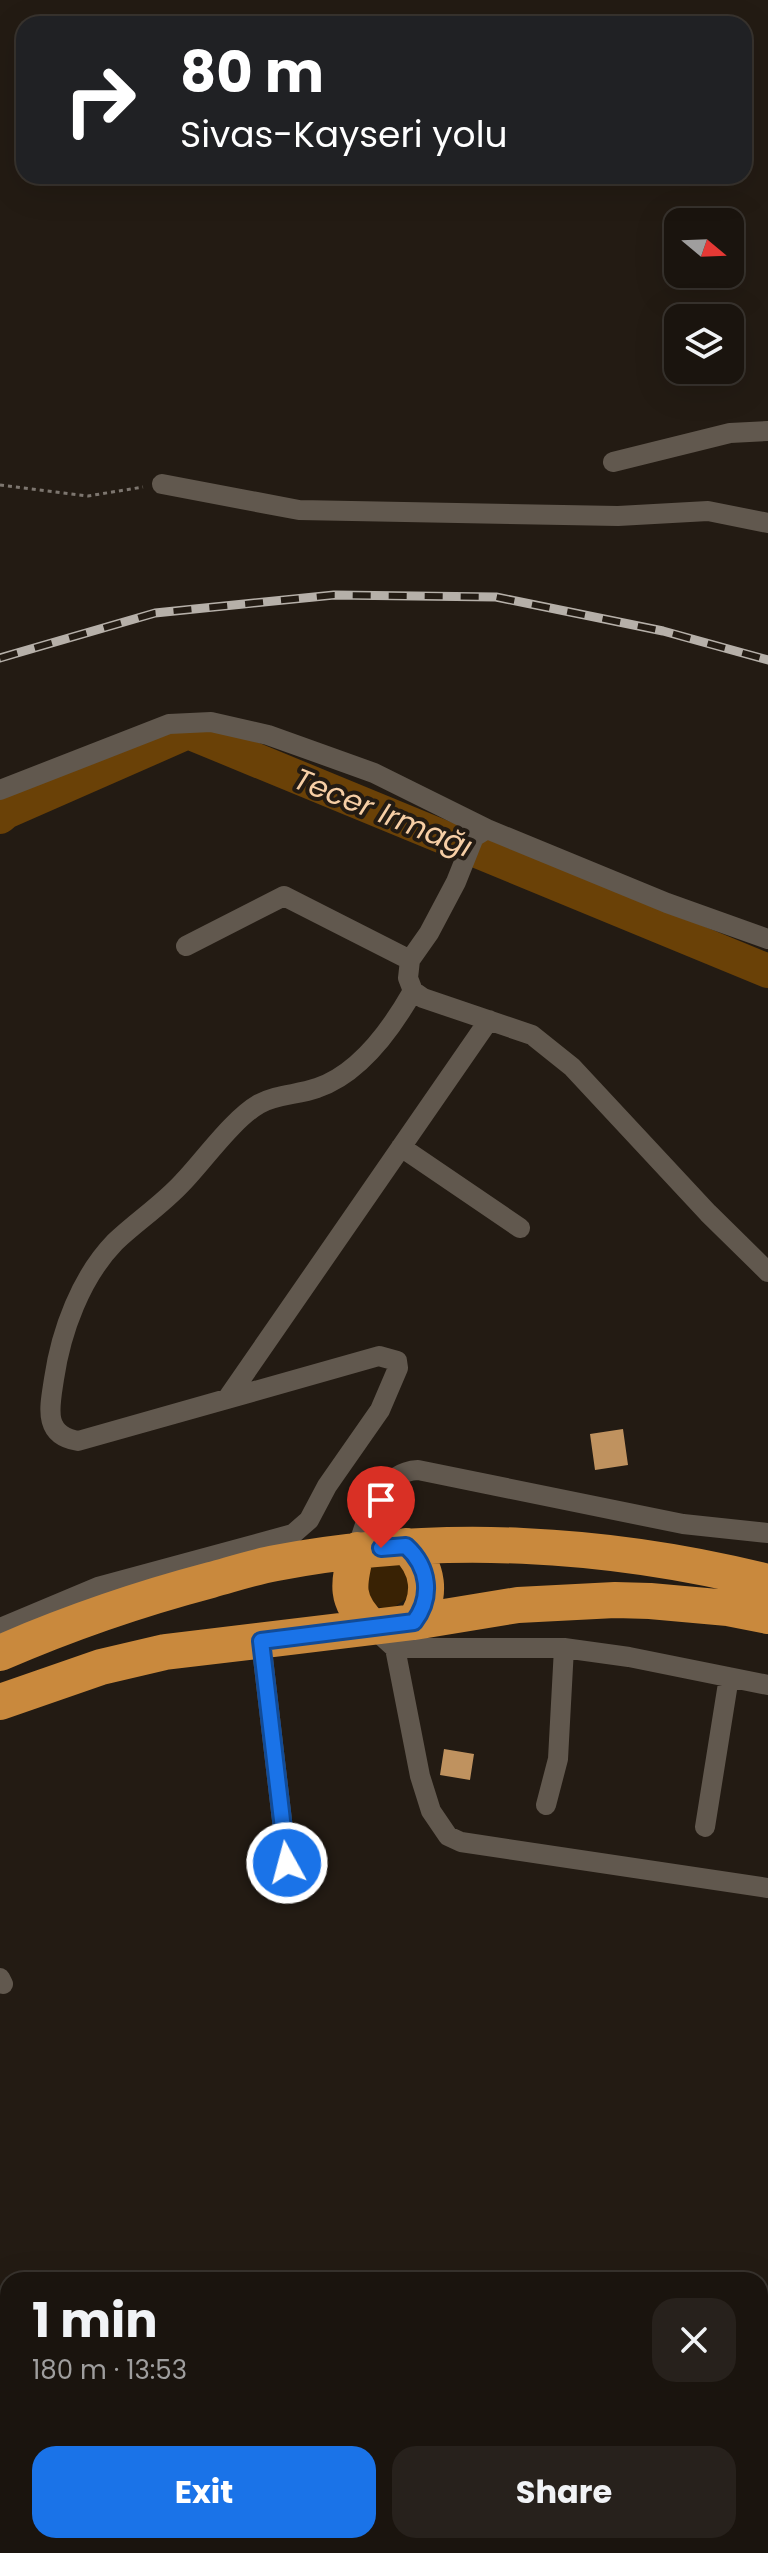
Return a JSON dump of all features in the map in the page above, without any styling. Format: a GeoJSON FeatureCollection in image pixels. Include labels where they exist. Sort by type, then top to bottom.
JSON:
{"type":"FeatureCollection","features":[{"type":"Feature","properties":{"kind":"highway"},"geometry":{"type":"LineString","coordinates":[[393,1632],[423,1606],[425,1577],[421,1562],[406,1546]]}},
{"type":"Feature","properties":{"kind":"highway"},"geometry":{"type":"LineString","coordinates":[[0,1653],[60,1627],[154,1595],[274,1563],[357,1550],[406,1546],[565,1548],[680,1562],[768,1582]]}},
{"type":"Feature","properties":{"kind":"highway"},"geometry":{"type":"LineString","coordinates":[[357,1550],[350,1596],[357,1612],[393,1632]]}},
{"type":"Feature","properties":{"kind":"highway"},"geometry":{"type":"LineString","coordinates":[[0,1702],[39,1686],[165,1652],[261,1641],[393,1632],[518,1605],[615,1600],[682,1603],[768,1616]]}},
{"type":"Feature","properties":{"kind":"street"},"geometry":{"type":"LineString","coordinates":[[613,462],[730,433],[768,431]]}},
{"type":"Feature","properties":{"kind":"street"},"geometry":{"type":"LineString","coordinates":[[162,484],[299,510],[618,516],[708,511],[768,523]]}},
{"type":"Feature","properties":{"kind":"street"},"geometry":{"type":"LineString","coordinates":[[0,790],[169,724],[211,722],[268,735],[374,773],[481,833],[768,939]]}},
{"type":"Feature","properties":{"kind":"street"},"geometry":{"type":"LineString","coordinates":[[481,833],[429,933],[410,960],[408,978],[413,991],[423,998],[532,1035],[572,1067],[708,1213],[768,1272]]}},
{"type":"Feature","properties":{"kind":"street"},"geometry":{"type":"LineString","coordinates":[[186,946],[284,896],[410,960]]}},
{"type":"Feature","properties":{"kind":"street"},"geometry":{"type":"LineString","coordinates":[[0,1628],[98,1587],[301,1529],[309,1520],[327,1486],[380,1410],[398,1368],[397,1361],[379,1356],[78,1441],[61,1435],[49,1416],[55,1369],[79,1295],[113,1245],[168,1198],[210,1149],[257,1105],[275,1097],[315,1089],[346,1072],[392,1026],[413,991]]}},
{"type":"Feature","properties":{"kind":"street"},"geometry":{"type":"LineString","coordinates":[[227,1399],[489,1020]]}},
{"type":"Feature","properties":{"kind":"street"},"geometry":{"type":"LineString","coordinates":[[401,1147],[520,1228]]}},
{"type":"Feature","properties":{"kind":"street"},"geometry":{"type":"LineString","coordinates":[[357,1550],[367,1519],[386,1485],[401,1473],[418,1470],[683,1524],[768,1533]]}},
{"type":"Feature","properties":{"kind":"street"},"geometry":{"type":"LineString","coordinates":[[379,1496],[381,1526],[390,1538],[406,1546]]}},
{"type":"Feature","properties":{"kind":"street"},"geometry":{"type":"LineString","coordinates":[[768,1685],[629,1657],[393,1632],[420,1776],[431,1811],[448,1836],[461,1842],[768,1888]]}},
{"type":"Feature","properties":{"kind":"street"},"geometry":{"type":"LineString","coordinates":[[261,1641],[287,1863],[278,1888]]}},
{"type":"Feature","properties":{"kind":"street"},"geometry":{"type":"LineString","coordinates":[[546,1805],[558,1759],[564,1648]]}},
{"type":"Feature","properties":{"kind":"street"},"geometry":{"type":"LineString","coordinates":[[705,1827],[729,1677]]}},
{"type":"Feature","properties":{"kind":"path"},"geometry":{"type":"LineString","coordinates":[[0,485],[88,496],[162,484]]}},
{"type":"Feature","properties":{"kind":"shaded area"},"geometry":{"type":"Polygon","coordinates":[[[398,1563],[411,1582],[407,1598],[393,1608],[380,1607],[369,1598],[362,1580],[370,1567],[398,1563]]]}},
{"type":"Feature","properties":{"kind":"building"},"geometry":{"type":"Polygon","coordinates":[[[623,1429],[628,1465],[595,1470],[590,1434],[623,1429]]]}},
{"type":"Feature","properties":{"kind":"building"},"geometry":{"type":"Polygon","coordinates":[[[444,1749],[474,1754],[470,1780],[440,1775],[444,1749]]]}},
{"type":"Feature","properties":{"kind":"waterway","name":"Tecer Irmağı"},"geometry":{"type":"LineString","coordinates":[[0,817],[188,732],[768,971]]}},
{"type":"Feature","properties":{"kind":"railway"},"geometry":{"type":"LineString","coordinates":[[0,658],[155,613],[334,595],[496,597],[663,631],[768,660]]}},
{"type":"Feature","properties":{"kind":"route"},"geometry":{"type":"LineString","coordinates":[[287,1863],[261,1641],[414,1622],[426,1596],[421,1562],[406,1546],[381,1548]]}}]}
